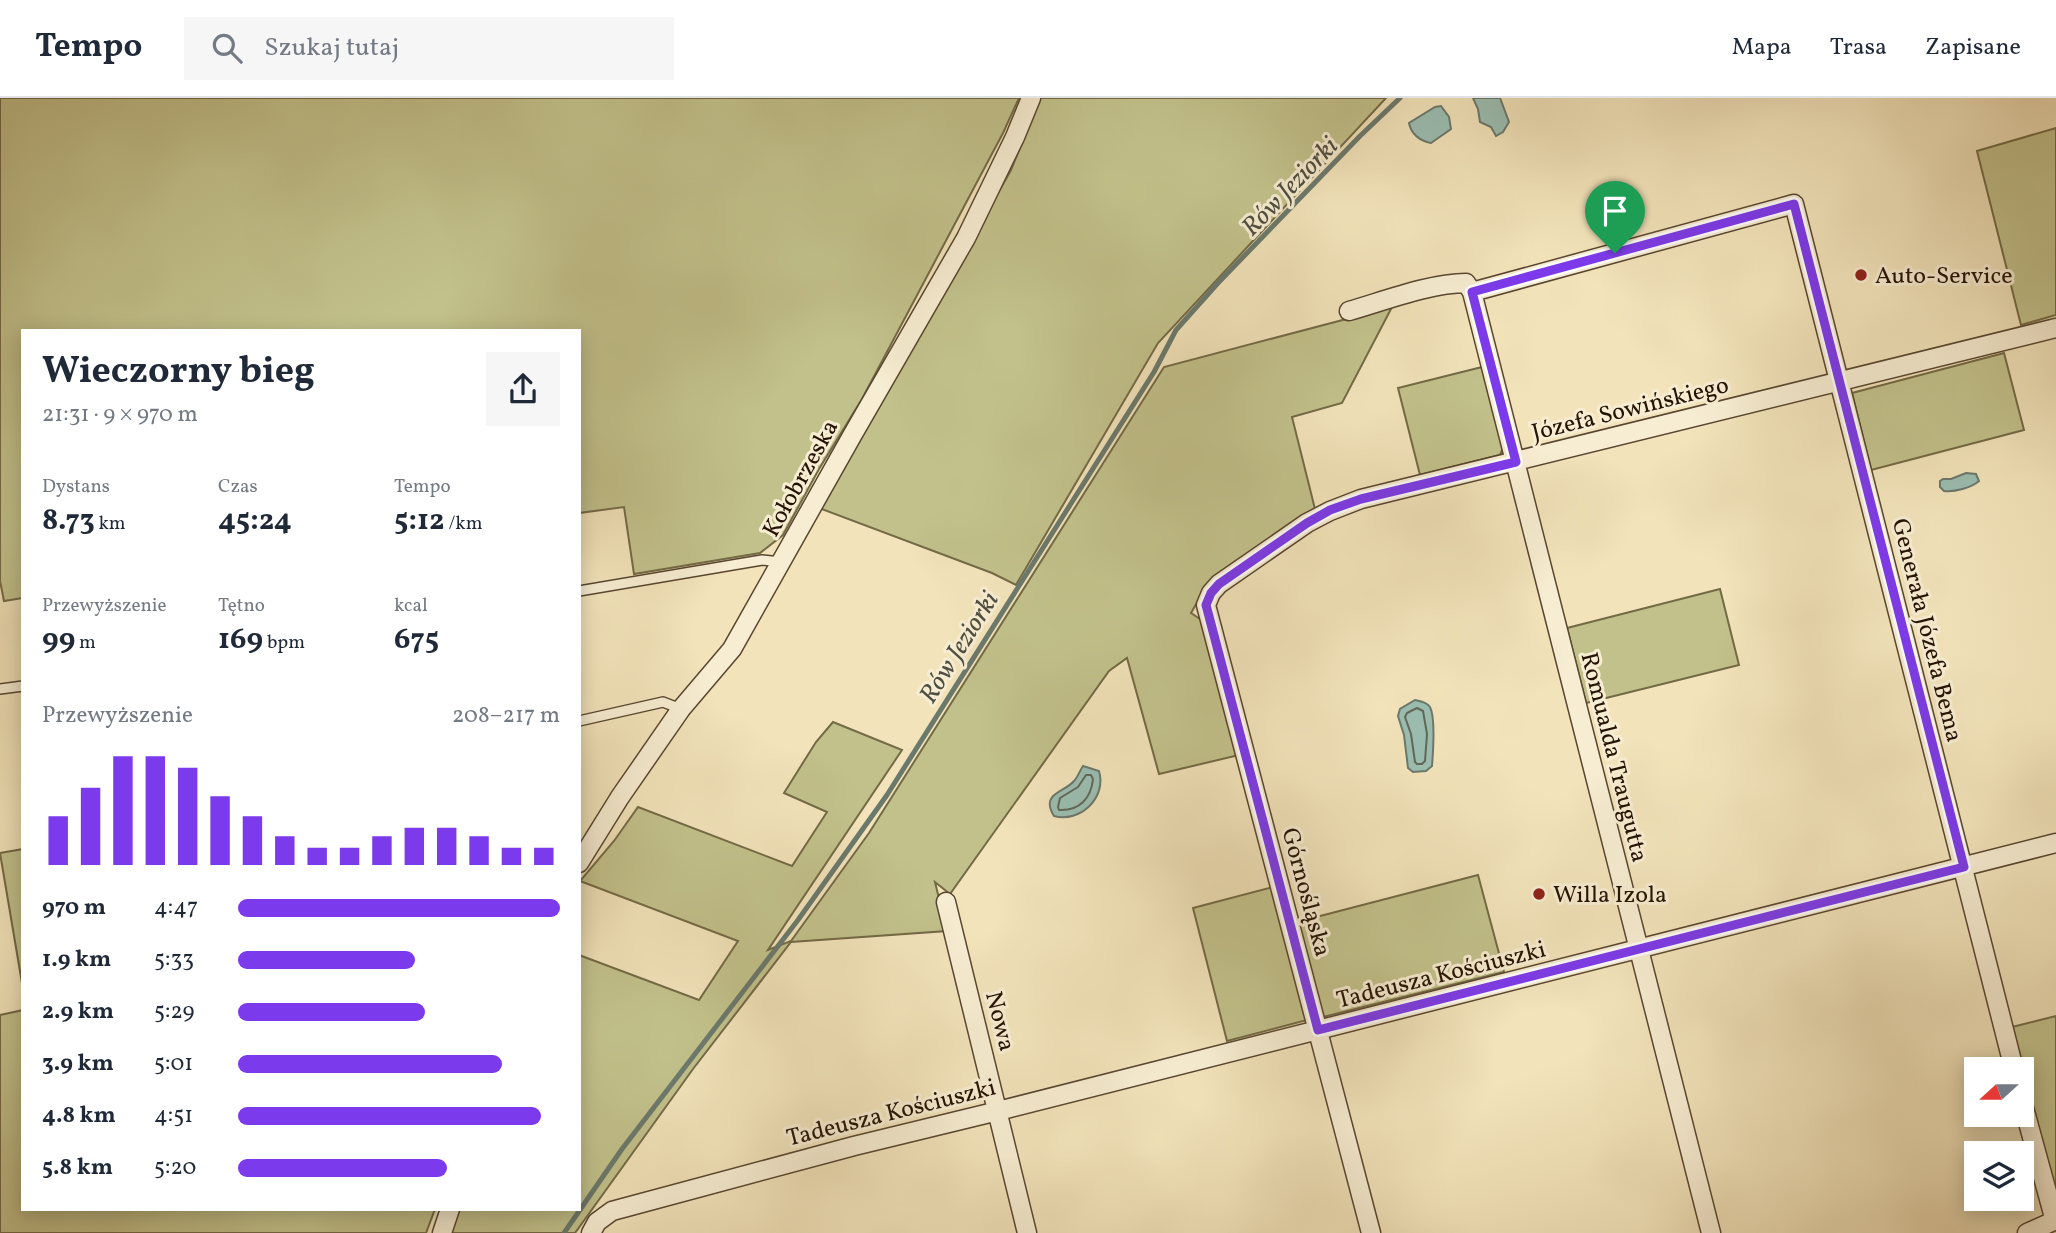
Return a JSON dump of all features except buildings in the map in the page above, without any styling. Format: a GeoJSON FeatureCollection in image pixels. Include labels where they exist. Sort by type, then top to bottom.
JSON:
{"type":"FeatureCollection","features":[{"type":"Feature","properties":{"kind":"street","name":"Kołobrzeska"},"geometry":{"type":"LineString","coordinates":[[581,860],[620,797],[681,709],[732,649],[967,238],[1031,98]]}},
{"type":"Feature","properties":{"kind":"street","name":"Generała Józefa Bema"},"geometry":{"type":"LineString","coordinates":[[1472,292],[1794,204],[2011,1057]]}},
{"type":"Feature","properties":{"kind":"street"},"geometry":{"type":"LineString","coordinates":[[1349,311],[1458,283],[1466,283],[1472,292]]}},
{"type":"Feature","properties":{"kind":"street","name":"Romualda Traugutta"},"geometry":{"type":"LineString","coordinates":[[1472,292],[1711,1233]]}},
{"type":"Feature","properties":{"kind":"street","name":"Józefa Sowińskiego"},"geometry":{"type":"LineString","coordinates":[[1206,605],[1219,584],[1307,523],[1330,510],[1361,499],[2056,328]]}},
{"type":"Feature","properties":{"kind":"street","name":"Górnośląska"},"geometry":{"type":"LineString","coordinates":[[1206,605],[1371,1233]]}},
{"type":"Feature","properties":{"kind":"street","name":"Tadeusza Kościuszki"},"geometry":{"type":"LineString","coordinates":[[594,1228],[612,1211],[854,1146],[2056,843]]}},
{"type":"Feature","properties":{"kind":"street","name":"Nowa"},"geometry":{"type":"LineString","coordinates":[[946,902],[1027,1233]]}},
{"type":"Feature","properties":{"kind":"street"},"geometry":{"type":"LineString","coordinates":[[2027,1233],[2056,1221],[2029,1127]]}},
{"type":"Feature","properties":{"kind":"street"},"geometry":{"type":"LineString","coordinates":[[442,1233],[449,1211]]}},
{"type":"Feature","properties":{"kind":"lane"},"geometry":{"type":"LineString","coordinates":[[581,591],[762,560],[781,562]]}},
{"type":"Feature","properties":{"kind":"lane"},"geometry":{"type":"LineString","coordinates":[[0,690],[21,685]]}},
{"type":"Feature","properties":{"kind":"lane"},"geometry":{"type":"LineString","coordinates":[[581,720],[663,702],[681,709]]}},
{"type":"Feature","properties":{"kind":"shaded area"},"geometry":{"type":"Polygon","coordinates":[[[0,98],[1019,98],[862,399],[783,535],[760,553],[634,574],[624,507],[581,513],[581,329],[21,329],[21,598],[4,601],[0,581],[0,98]]]}},
{"type":"Feature","properties":{"kind":"shaded area"},"geometry":{"type":"Polygon","coordinates":[[[1040,98],[1386,98],[1158,343],[1016,585],[992,573],[819,508],[1011,170],[1040,98]]]}},
{"type":"Feature","properties":{"kind":"shaded area"},"geometry":{"type":"Polygon","coordinates":[[[2056,128],[2056,315],[2021,325],[1977,151],[2056,128]]]}},
{"type":"Feature","properties":{"kind":"shaded area"},"geometry":{"type":"Polygon","coordinates":[[[1392,307],[1342,403],[1292,417],[1315,509],[1206,587],[1191,613],[1206,623],[1239,755],[1159,774],[1127,658],[1109,671],[950,894],[935,882],[947,931],[791,942],[693,1069],[575,1233],[451,1233],[458,1211],[581,1211],[581,956],[699,1000],[738,941],[581,881],[638,807],[792,866],[827,812],[784,793],[816,742],[833,722],[902,750],[768,950],[791,941],[869,833],[1164,367],[1392,307]]]}},
{"type":"Feature","properties":{"kind":"shaded area"},"geometry":{"type":"Polygon","coordinates":[[[2004,353],[2024,430],[1871,470],[1852,393],[2004,353]]]}},
{"type":"Feature","properties":{"kind":"shaded area"},"geometry":{"type":"Polygon","coordinates":[[[1482,367],[1503,448],[1500,455],[1420,475],[1398,388],[1482,367]]]}},
{"type":"Feature","properties":{"kind":"shaded area"},"geometry":{"type":"Polygon","coordinates":[[[1720,589],[1739,665],[1586,703],[1567,628],[1720,589]]]}},
{"type":"Feature","properties":{"kind":"shaded area"},"geometry":{"type":"Polygon","coordinates":[[[21,849],[21,977],[0,853],[21,849]]]}},
{"type":"Feature","properties":{"kind":"shaded area"},"geometry":{"type":"Polygon","coordinates":[[[1478,875],[1504,972],[1323,1017],[1297,922],[1478,875]]]}},
{"type":"Feature","properties":{"kind":"shaded area"},"geometry":{"type":"Polygon","coordinates":[[[1273,887],[1307,1020],[1227,1041],[1193,908],[1273,887]]]}},
{"type":"Feature","properties":{"kind":"shaded area"},"geometry":{"type":"Polygon","coordinates":[[[21,1010],[21,1211],[434,1211],[426,1233],[0,1233],[0,1015],[21,1010]]]}},
{"type":"Feature","properties":{"kind":"shaded area"},"geometry":{"type":"Polygon","coordinates":[[[2056,1016],[2056,1193],[2034,1110],[2034,1057],[2020,1057],[2012,1027],[2056,1016]]]}},
{"type":"Feature","properties":{"kind":"water"},"geometry":{"type":"Polygon","coordinates":[[[1473,98],[1500,98],[1509,122],[1503,132],[1496,136],[1491,127],[1480,122],[1473,98]]]}},
{"type":"Feature","properties":{"kind":"water"},"geometry":{"type":"Polygon","coordinates":[[[1441,106],[1449,117],[1451,129],[1431,143],[1420,139],[1414,134],[1409,123],[1441,106]]]}},
{"type":"Feature","properties":{"kind":"water"},"geometry":{"type":"Polygon","coordinates":[[[1966,473],[1976,474],[1979,481],[1958,490],[1944,491],[1940,487],[1940,481],[1943,479],[1966,473]]]}},
{"type":"Feature","properties":{"kind":"water"},"geometry":{"type":"Polygon","coordinates":[[[1415,700],[1430,707],[1433,744],[1432,766],[1426,771],[1413,772],[1408,768],[1404,735],[1398,716],[1400,709],[1415,700]]]}},
{"type":"Feature","properties":{"kind":"water"},"geometry":{"type":"Polygon","coordinates":[[[1083,766],[1099,771],[1099,790],[1095,799],[1082,812],[1073,816],[1054,816],[1050,808],[1052,798],[1074,781],[1083,766]]]}},
{"type":"Feature","properties":{"kind":"waterway","name":"Rów Jeziorki"},"geometry":{"type":"LineString","coordinates":[[581,1208],[622,1149],[798,920],[887,795],[1154,372],[1176,330],[1218,283],[1400,98]]}},
{"type":"Feature","properties":{"kind":"waterway","name":"Rów Jeziorki"},"geometry":{"type":"LineString","coordinates":[[564,1233],[579,1211]]}},
{"type":"Feature","properties":{"kind":"place","name":"Auto-Service"},"geometry":{"type":"Point","coordinates":[1861,275]}},
{"type":"Feature","properties":{"kind":"place","name":"Willa Izola"},"geometry":{"type":"Point","coordinates":[1539,894]}},
{"type":"Feature","properties":{"kind":"route"},"geometry":{"type":"LineString","coordinates":[[1794,204],[1964,867],[1318,1030],[1206,605],[1219,584],[1330,510],[1361,499],[1516,462],[1472,292],[1615,253],[1794,204]]}}]}
